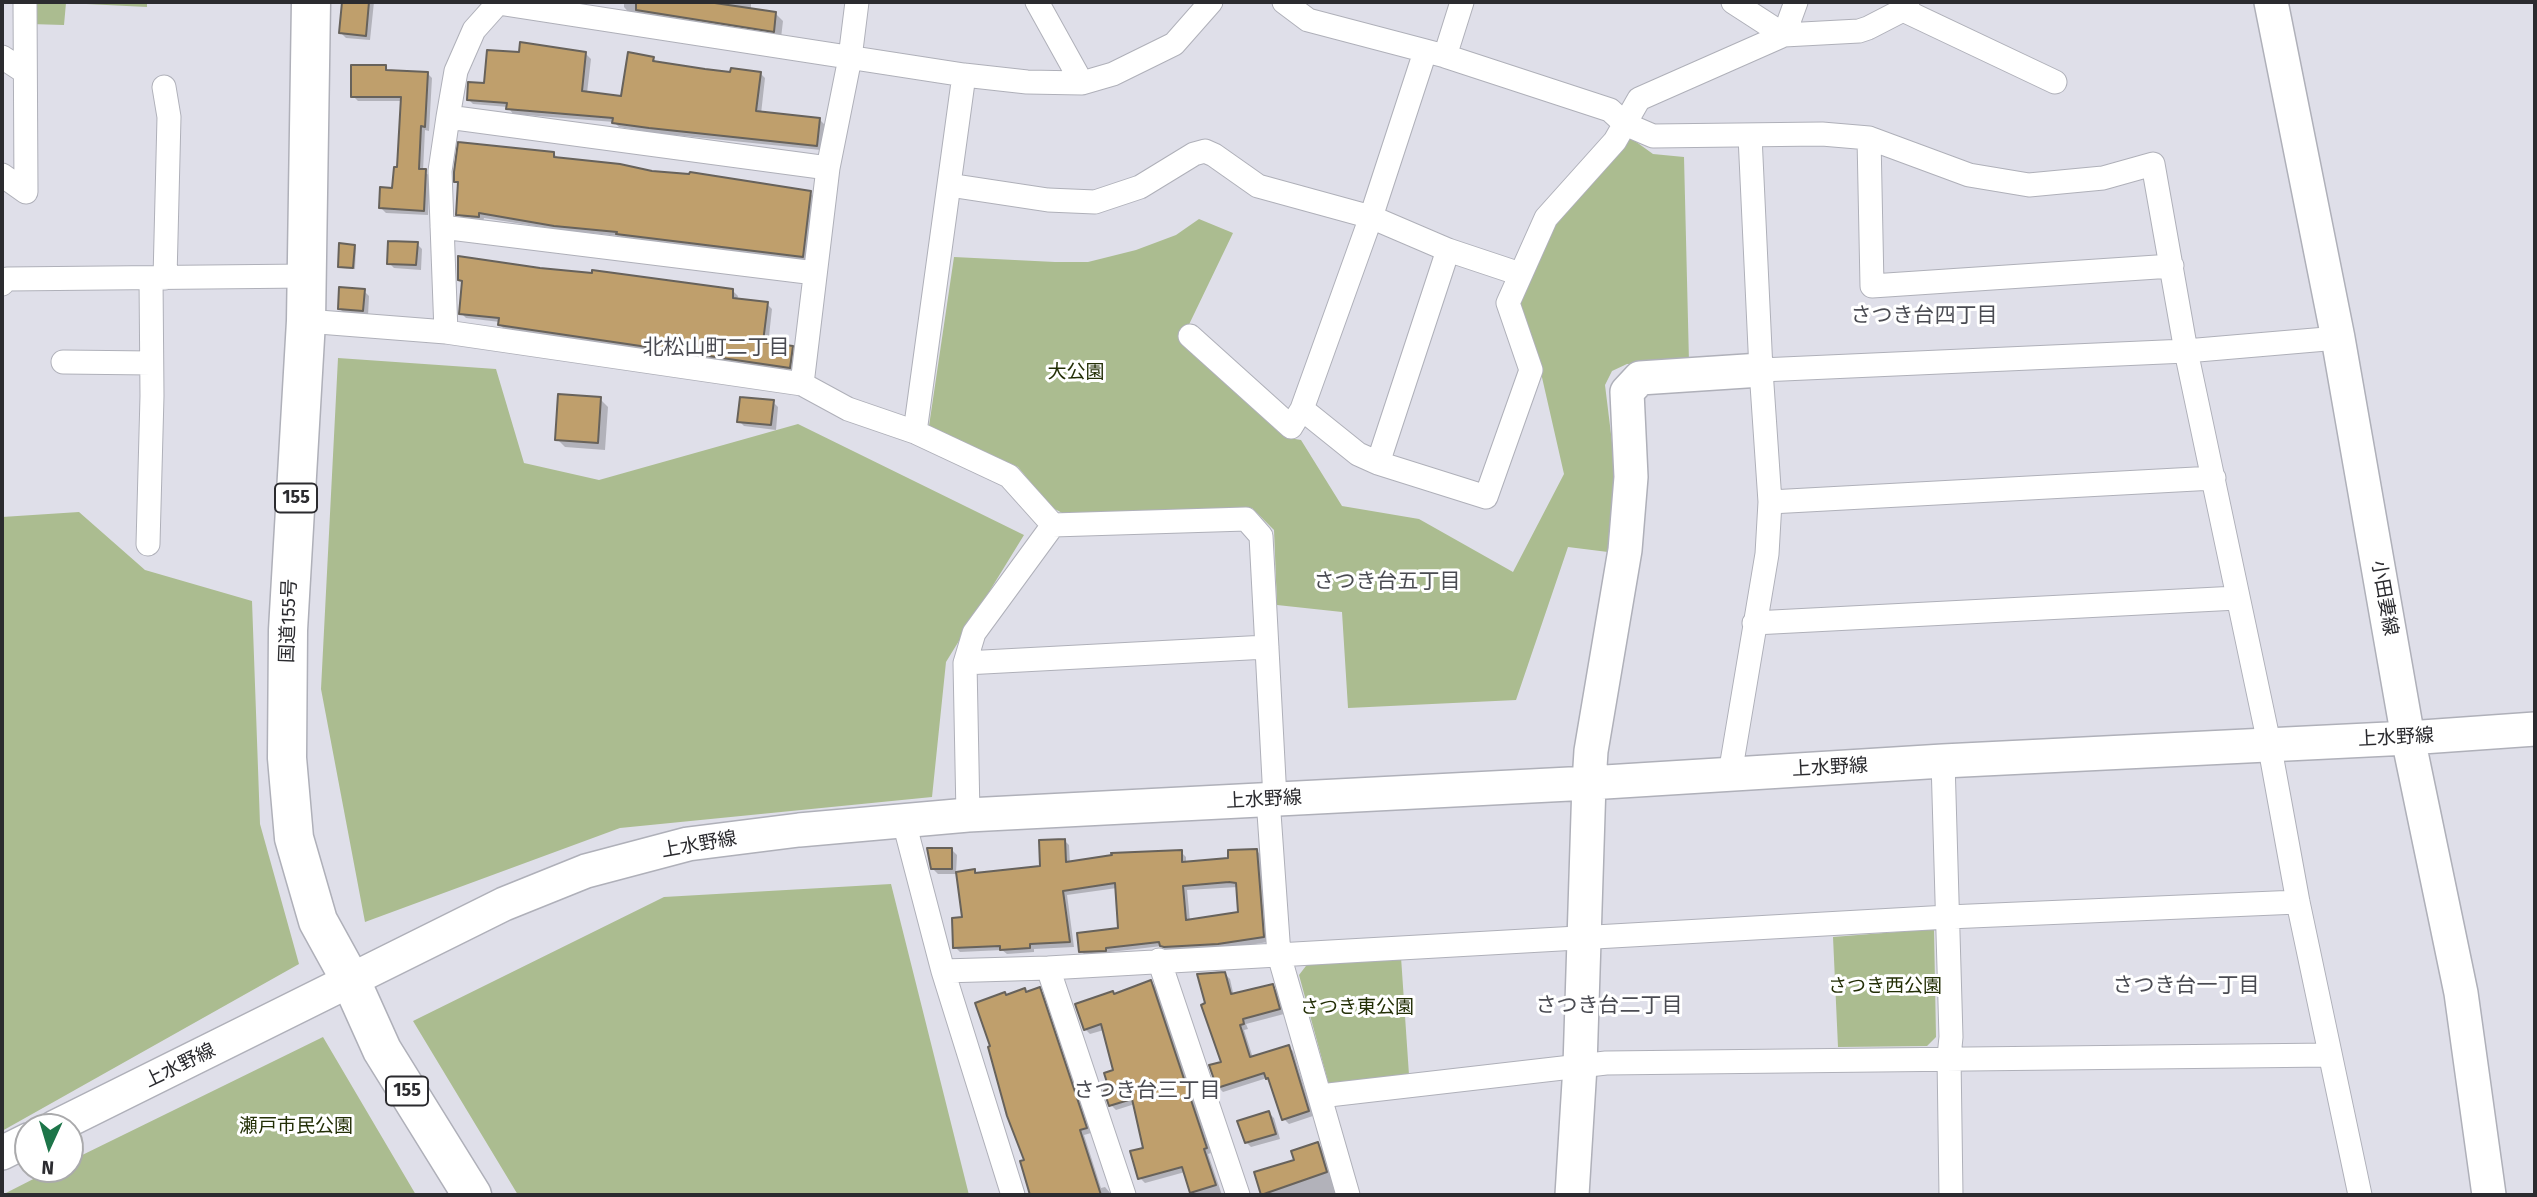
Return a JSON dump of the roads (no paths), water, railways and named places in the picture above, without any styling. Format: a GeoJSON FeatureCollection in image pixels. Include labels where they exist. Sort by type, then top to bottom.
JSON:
{"type":"FeatureCollection","features":[{"type":"Feature","properties":{"kind":"highway","name":"国道155号"},"geometry":{"type":"LineString","coordinates":[[310,2],[306,321],[288,630],[287,758],[294,838],[318,921],[351,981],[382,1050],[472,1195]]}},
{"type":"Feature","properties":{"kind":"street"},"geometry":{"type":"LineString","coordinates":[[2,175],[26,192],[25,2]]}},
{"type":"Feature","properties":{"kind":"street"},"geometry":{"type":"LineString","coordinates":[[802,384],[828,168],[850,58],[857,2]]}},
{"type":"Feature","properties":{"kind":"street"},"geometry":{"type":"LineString","coordinates":[[1037,2],[1082,83]]}},
{"type":"Feature","properties":{"kind":"street"},"geometry":{"type":"LineString","coordinates":[[446,332],[440,171],[448,117],[456,71],[474,30],[499,3],[964,75],[1027,82],[1082,83],[1113,74],[1174,44],[1211,2]]}},
{"type":"Feature","properties":{"kind":"street"},"geometry":{"type":"LineString","coordinates":[[1284,2],[1308,20],[1435,54],[1610,110],[1625,124],[1653,136],[1822,134],[1869,138],[1969,175],[2029,185],[2103,178],[2153,164],[2186,351],[2269,743],[2298,902],[2360,1195]]}},
{"type":"Feature","properties":{"kind":"street"},"geometry":{"type":"LineString","coordinates":[[1190,336],[1291,427],[1303,409],[1371,217],[1435,54],[1462,2]]}},
{"type":"Feature","properties":{"kind":"street"},"geometry":{"type":"LineString","coordinates":[[1732,2],[1784,35]]}},
{"type":"Feature","properties":{"kind":"street"},"geometry":{"type":"LineString","coordinates":[[1784,35],[1796,2]]}},
{"type":"Feature","properties":{"kind":"street","name":"小田妻線"},"geometry":{"type":"LineString","coordinates":[[2271,2],[2337,338],[2409,738],[2461,993],[2489,1195]]}},
{"type":"Feature","properties":{"kind":"street"},"geometry":{"type":"LineString","coordinates":[[1303,409],[1359,454],[1378,463],[1486,497],[1531,370],[1508,303],[1546,218],[1615,141],[1639,99],[1784,35],[1859,31],[1905,6],[2055,82]]}},
{"type":"Feature","properties":{"kind":"street"},"geometry":{"type":"LineString","coordinates":[[2,57],[25,72]]}},
{"type":"Feature","properties":{"kind":"street"},"geometry":{"type":"LineString","coordinates":[[915,432],[964,75]]}},
{"type":"Feature","properties":{"kind":"street"},"geometry":{"type":"LineString","coordinates":[[148,544],[151,363],[169,117],[164,87]]}},
{"type":"Feature","properties":{"kind":"street"},"geometry":{"type":"LineString","coordinates":[[448,117],[828,168]]}},
{"type":"Feature","properties":{"kind":"street"},"geometry":{"type":"LineString","coordinates":[[1731,774],[1767,554],[1770,502],[1750,136]]}},
{"type":"Feature","properties":{"kind":"street"},"geometry":{"type":"LineString","coordinates":[[1869,138],[1872,286],[2172,266]]}},
{"type":"Feature","properties":{"kind":"street"},"geometry":{"type":"LineString","coordinates":[[949,185],[1048,201],[1095,202],[1140,187],[1194,154],[1205,151],[1258,186],[1371,217],[1448,250],[1520,274]]}},
{"type":"Feature","properties":{"kind":"street"},"geometry":{"type":"LineString","coordinates":[[442,227],[815,273]]}},
{"type":"Feature","properties":{"kind":"street"},"geometry":{"type":"LineString","coordinates":[[1378,463],[1448,250]]}},
{"type":"Feature","properties":{"kind":"street"},"geometry":{"type":"LineString","coordinates":[[4,279],[307,276]]}},
{"type":"Feature","properties":{"kind":"street"},"geometry":{"type":"LineString","coordinates":[[306,321],[446,332],[802,384],[848,409],[915,432],[1009,476],[1053,525],[1246,519],[1261,536],[1268,647],[1279,955],[1348,1195]]}},
{"type":"Feature","properties":{"kind":"street"},"geometry":{"type":"LineString","coordinates":[[1572,1195],[1580,1066],[1591,751],[1625,550],[1630,477],[1627,392],[1640,378],[2186,351],[2337,338]]}},
{"type":"Feature","properties":{"kind":"street"},"geometry":{"type":"LineString","coordinates":[[63,362],[151,363]]}},
{"type":"Feature","properties":{"kind":"street"},"geometry":{"type":"LineString","coordinates":[[1770,502],[2214,478]]}},
{"type":"Feature","properties":{"kind":"street"},"geometry":{"type":"LineString","coordinates":[[968,815],[965,663],[974,633],[1053,525]]}},
{"type":"Feature","properties":{"kind":"street"},"geometry":{"type":"LineString","coordinates":[[1754,623],[2237,598]]}},
{"type":"Feature","properties":{"kind":"street"},"geometry":{"type":"LineString","coordinates":[[965,663],[1268,647]]}},
{"type":"Feature","properties":{"kind":"street","name":"上水野線"},"geometry":{"type":"LineString","coordinates":[[83,1113],[504,904],[586,871],[688,844],[799,830],[968,815],[2535,729]]}},
{"type":"Feature","properties":{"kind":"street"},"geometry":{"type":"LineString","coordinates":[[1943,761],[1951,1037],[1951,1195]]}},
{"type":"Feature","properties":{"kind":"street"},"geometry":{"type":"LineString","coordinates":[[904,822],[943,971],[1013,1195]]}},
{"type":"Feature","properties":{"kind":"street"},"geometry":{"type":"LineString","coordinates":[[943,971],[1048,968],[1948,917],[2298,902]]}},
{"type":"Feature","properties":{"kind":"street"},"geometry":{"type":"LineString","coordinates":[[1159,960],[1238,1195]]}},
{"type":"Feature","properties":{"kind":"street"},"geometry":{"type":"LineString","coordinates":[[1048,968],[1124,1195]]}},
{"type":"Feature","properties":{"kind":"street"},"geometry":{"type":"LineString","coordinates":[[1320,1096],[1606,1063],[1949,1057],[2330,1055]]}},
{"type":"Feature","properties":{"kind":"district","name":"さつき台四丁目"},"geometry":{"type":"Point","coordinates":[1924,316]}},
{"type":"Feature","properties":{"kind":"district","name":"北松山町二丁目"},"geometry":{"type":"Point","coordinates":[716,348]}},
{"type":"Feature","properties":{"kind":"district","name":"さつき台五丁目"},"geometry":{"type":"Point","coordinates":[1387,582]}},
{"type":"Feature","properties":{"kind":"district","name":"さつき台一丁目"},"geometry":{"type":"Point","coordinates":[2186,986]}},
{"type":"Feature","properties":{"kind":"district","name":"さつき台二丁目"},"geometry":{"type":"Point","coordinates":[1609,1006]}},
{"type":"Feature","properties":{"kind":"district","name":"さつき台三丁目"},"geometry":{"type":"Point","coordinates":[1147,1091]}},
{"type":"Feature","properties":{"kind":"park label","name":"大公園"},"geometry":{"type":"Point","coordinates":[1076,373]}},
{"type":"Feature","properties":{"kind":"park label","name":"さつき西公園"},"geometry":{"type":"Point","coordinates":[1885,987]}},
{"type":"Feature","properties":{"kind":"park label","name":"さつき東公園"},"geometry":{"type":"Point","coordinates":[1357,1008]}},
{"type":"Feature","properties":{"kind":"park label","name":"瀬戸市民公園"},"geometry":{"type":"Point","coordinates":[296,1127]}}]}
